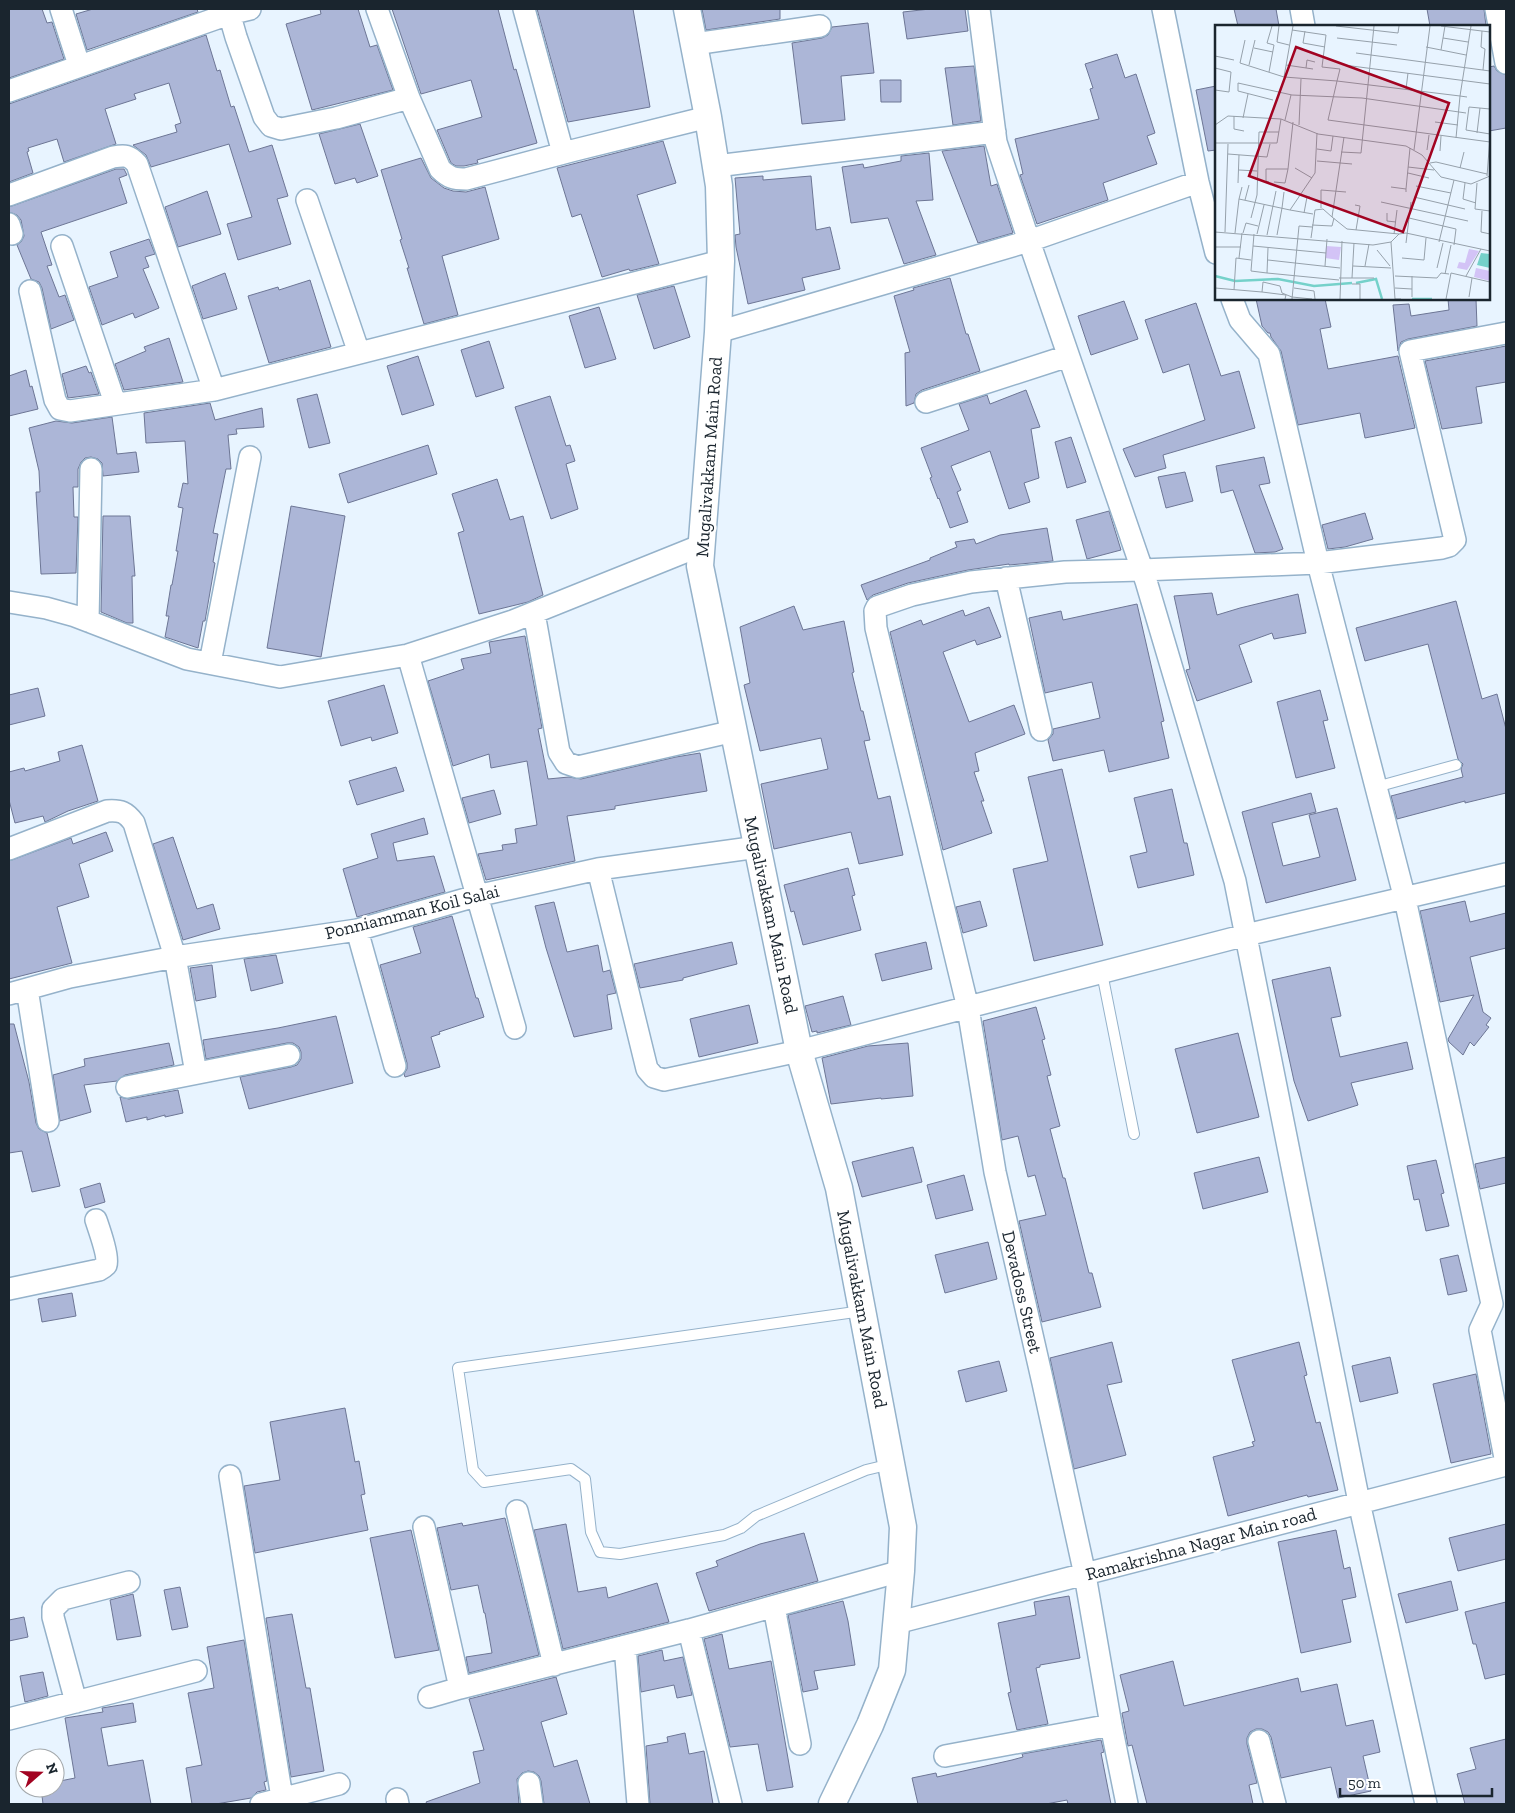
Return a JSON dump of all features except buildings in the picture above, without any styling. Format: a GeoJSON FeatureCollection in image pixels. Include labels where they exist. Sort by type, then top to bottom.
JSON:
{"type":"FeatureCollection","features":[{"type":"Feature","properties":{"kind":"street"},"geometry":{"type":"LineString","coordinates":[[61,9],[79,66]]}},
{"type":"Feature","properties":{"kind":"street"},"geometry":{"type":"LineString","coordinates":[[9,91],[228,11],[250,9]]}},
{"type":"Feature","properties":{"kind":"street"},"geometry":{"type":"LineString","coordinates":[[377,9],[409,98],[440,169],[448,177],[466,179],[708,117]]}},
{"type":"Feature","properties":{"kind":"street"},"geometry":{"type":"LineString","coordinates":[[524,9],[563,153]]}},
{"type":"Feature","properties":{"kind":"street","name":"Mugalivakkam Main Road"},"geometry":{"type":"LineString","coordinates":[[687,9],[719,186],[721,262],[718,332],[700,566],[799,1051],[839,1188],[903,1527],[892,1670],[870,1725],[832,1804]]}},
{"type":"Feature","properties":{"kind":"street"},"geometry":{"type":"LineString","coordinates":[[979,9],[996,142],[1028,241],[1142,570],[1235,881],[1359,1502],[1426,1804]]}},
{"type":"Feature","properties":{"kind":"street"},"geometry":{"type":"LineString","coordinates":[[1163,9],[1198,182],[1215,249]]}},
{"type":"Feature","properties":{"kind":"street"},"geometry":{"type":"LineString","coordinates":[[1301,9],[1304,25]]}},
{"type":"Feature","properties":{"kind":"street"},"geometry":{"type":"LineString","coordinates":[[1496,9],[1506,63]]}},
{"type":"Feature","properties":{"kind":"street"},"geometry":{"type":"LineString","coordinates":[[228,11],[264,117],[271,126],[281,129],[336,118],[409,98]]}},
{"type":"Feature","properties":{"kind":"street"},"geometry":{"type":"LineString","coordinates":[[694,44],[820,26]]}},
{"type":"Feature","properties":{"kind":"street"},"geometry":{"type":"LineString","coordinates":[[716,166],[995,132]]}},
{"type":"Feature","properties":{"kind":"street"},"geometry":{"type":"LineString","coordinates":[[9,195],[113,156],[131,156],[137,164],[214,390]]}},
{"type":"Feature","properties":{"kind":"street"},"geometry":{"type":"LineString","coordinates":[[718,332],[1028,241],[1198,182]]}},
{"type":"Feature","properties":{"kind":"street"},"geometry":{"type":"LineString","coordinates":[[307,200],[359,353]]}},
{"type":"Feature","properties":{"kind":"street"},"geometry":{"type":"LineString","coordinates":[[62,246],[115,403]]}},
{"type":"Feature","properties":{"kind":"street"},"geometry":{"type":"LineString","coordinates":[[30,291],[55,400],[60,409],[70,411],[214,390],[721,262]]}},
{"type":"Feature","properties":{"kind":"street"},"geometry":{"type":"LineString","coordinates":[[1232,300],[1240,320],[1269,354],[1318,563],[1405,899],[1499,1303],[1480,1330],[1506,1464]]}},
{"type":"Feature","properties":{"kind":"street"},"geometry":{"type":"LineString","coordinates":[[1041,730],[1006,578],[1065,572],[1318,563],[1449,546],[1455,540],[1410,351],[1506,333]]}},
{"type":"Feature","properties":{"kind":"street"},"geometry":{"type":"LineString","coordinates":[[926,402],[1068,356]]}},
{"type":"Feature","properties":{"kind":"street"},"geometry":{"type":"LineString","coordinates":[[210,664],[250,457]]}},
{"type":"Feature","properties":{"kind":"street"},"geometry":{"type":"LineString","coordinates":[[88,621],[91,470]]}},
{"type":"Feature","properties":{"kind":"street"},"geometry":{"type":"LineString","coordinates":[[9,602],[46,608],[88,621],[186,659],[280,677],[408,655],[534,613],[702,545]]}},
{"type":"Feature","properties":{"kind":"street","name":"Devadoss Street"},"geometry":{"type":"LineString","coordinates":[[1006,578],[971,582],[879,606],[875,610],[876,628],[968,1008],[994,1172],[1044,1383],[1085,1575],[1127,1804]]}},
{"type":"Feature","properties":{"kind":"street"},"geometry":{"type":"LineString","coordinates":[[534,613],[559,752],[566,763],[578,766],[734,731]]}},
{"type":"Feature","properties":{"kind":"street"},"geometry":{"type":"LineString","coordinates":[[408,655],[515,1028]]}},
{"type":"Feature","properties":{"kind":"street"},"geometry":{"type":"LineString","coordinates":[[9,849],[108,811],[123,812],[134,823],[175,957],[196,1073]]}},
{"type":"Feature","properties":{"kind":"street","name":"Ponniamman Koil Salai"},"geometry":{"type":"LineString","coordinates":[[18,991],[70,977],[175,957],[357,930],[476,896],[598,869],[758,847]]}},
{"type":"Feature","properties":{"kind":"street"},"geometry":{"type":"LineString","coordinates":[[598,869],[647,1069],[654,1077],[664,1080],[799,1051],[1246,935],[1506,874]]}},
{"type":"Feature","properties":{"kind":"street"},"geometry":{"type":"LineString","coordinates":[[357,930],[395,1066]]}},
{"type":"Feature","properties":{"kind":"street"},"geometry":{"type":"LineString","coordinates":[[18,991],[48,1121]]}},
{"type":"Feature","properties":{"kind":"street"},"geometry":{"type":"LineString","coordinates":[[127,1087],[289,1055]]}},
{"type":"Feature","properties":{"kind":"street"},"geometry":{"type":"LineString","coordinates":[[9,1289],[99,1270],[104,1267],[106,1257],[96,1220]]}},
{"type":"Feature","properties":{"kind":"street","name":"Ramakrishna Nagar Main road"},"geometry":{"type":"LineString","coordinates":[[896,1623],[1506,1464]]}},
{"type":"Feature","properties":{"kind":"street"},"geometry":{"type":"LineString","coordinates":[[230,1476],[283,1802]]}},
{"type":"Feature","properties":{"kind":"street"},"geometry":{"type":"LineString","coordinates":[[517,1511],[554,1664]]}},
{"type":"Feature","properties":{"kind":"street"},"geometry":{"type":"LineString","coordinates":[[424,1527],[460,1688]]}},
{"type":"Feature","properties":{"kind":"street"},"geometry":{"type":"LineString","coordinates":[[429,1697],[689,1630],[901,1571]]}},
{"type":"Feature","properties":{"kind":"street"},"geometry":{"type":"LineString","coordinates":[[76,1702],[53,1617],[53,1609],[63,1600],[129,1582]]}},
{"type":"Feature","properties":{"kind":"street"},"geometry":{"type":"LineString","coordinates":[[774,1607],[800,1744]]}},
{"type":"Feature","properties":{"kind":"street"},"geometry":{"type":"LineString","coordinates":[[689,1630],[731,1804]]}},
{"type":"Feature","properties":{"kind":"street"},"geometry":{"type":"LineString","coordinates":[[625,1646],[638,1804]]}},
{"type":"Feature","properties":{"kind":"street"},"geometry":{"type":"LineString","coordinates":[[9,1720],[196,1671]]}},
{"type":"Feature","properties":{"kind":"street"},"geometry":{"type":"LineString","coordinates":[[945,1756],[1111,1725]]}},
{"type":"Feature","properties":{"kind":"street"},"geometry":{"type":"LineString","coordinates":[[1259,1741],[1275,1804]]}},
{"type":"Feature","properties":{"kind":"street"},"geometry":{"type":"LineString","coordinates":[[529,1783],[532,1804]]}},
{"type":"Feature","properties":{"kind":"street"},"geometry":{"type":"LineString","coordinates":[[261,1804],[283,1802],[339,1784]]}},
{"type":"Feature","properties":{"kind":"lane"},"geometry":{"type":"LineString","coordinates":[[1376,787],[1456,765]]}},
{"type":"Feature","properties":{"kind":"lane"},"geometry":{"type":"LineString","coordinates":[[1102,973],[1134,1134]]}},
{"type":"Feature","properties":{"kind":"lane"},"geometry":{"type":"LineString","coordinates":[[862,1311],[458,1368],[473,1470],[484,1482],[571,1469],[586,1479],[591,1532],[600,1552],[620,1554],[724,1535],[741,1528],[756,1516],[866,1470],[892,1463]]}}]}
